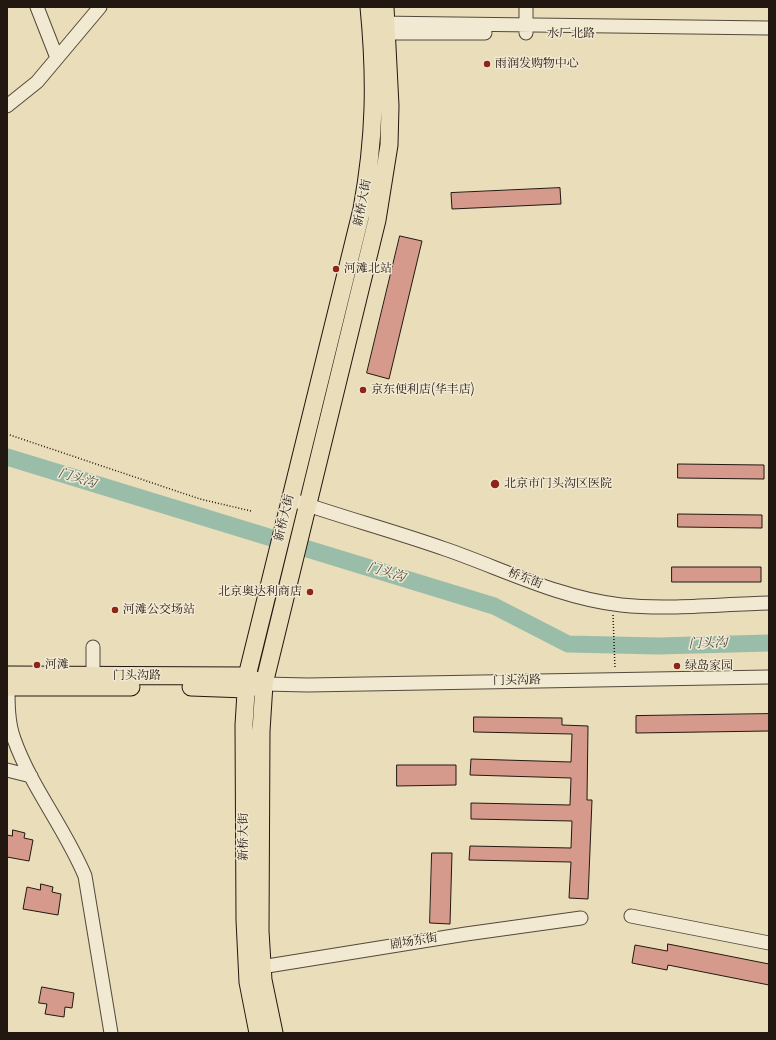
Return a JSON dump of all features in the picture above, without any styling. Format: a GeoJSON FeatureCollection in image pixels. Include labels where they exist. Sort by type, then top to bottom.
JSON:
{"type":"FeatureCollection","features":[{"type":"Feature","properties":{"kind":"main road","name":"新桥大街"},"geometry":{"type":"LineString","coordinates":[[258,1033],[254,968],[244,912],[244,725],[246,683],[270,579],[352,256],[366,187],[370,165],[375,103],[378,21]]}},
{"type":"Feature","properties":{"kind":"main road","name":"新桥大街"},"geometry":{"type":"LineString","coordinates":[[274,1033],[254,968],[260,931],[261,739],[264,684],[370,253],[384,182],[389,145],[390,106],[378,21]]}},
{"type":"Feature","properties":{"kind":"main road","name":"门头沟路"},"geometry":{"type":"LineString","coordinates":[[7,683],[93,682],[264,684]]}},
{"type":"Feature","properties":{"kind":"street"},"geometry":{"type":"LineString","coordinates":[[37,7],[57,58]]}},
{"type":"Feature","properties":{"kind":"street"},"geometry":{"type":"LineString","coordinates":[[7,106],[37,82],[100,7]]}},
{"type":"Feature","properties":{"kind":"street"},"geometry":{"type":"LineString","coordinates":[[526,7],[526,29],[769,28]]}},
{"type":"Feature","properties":{"kind":"street","name":"水厂北路"},"geometry":{"type":"LineString","coordinates":[[378,21],[526,29],[769,35]]}},
{"type":"Feature","properties":{"kind":"street","name":"桥东街"},"geometry":{"type":"LineString","coordinates":[[290,499],[446,549],[548,588],[580,597],[612,603],[660,606],[769,603]]}},
{"type":"Feature","properties":{"kind":"street"},"geometry":{"type":"LineString","coordinates":[[93,647],[93,682]]}},
{"type":"Feature","properties":{"kind":"street","name":"门头沟路"},"geometry":{"type":"LineString","coordinates":[[264,684],[316,685],[769,677]]}},
{"type":"Feature","properties":{"kind":"street"},"geometry":{"type":"LineString","coordinates":[[7,683],[8,713],[14,739],[31,776],[71,845],[85,876],[110,1033]]}},
{"type":"Feature","properties":{"kind":"street"},"geometry":{"type":"LineString","coordinates":[[7,770],[31,776]]}},
{"type":"Feature","properties":{"kind":"street"},"geometry":{"type":"LineString","coordinates":[[631,916],[769,943]]}},
{"type":"Feature","properties":{"kind":"street","name":"剧场东街"},"geometry":{"type":"LineString","coordinates":[[254,968],[466,934],[581,918]]}},
{"type":"Feature","properties":{"kind":"path"},"geometry":{"type":"LineString","coordinates":[[7,434],[200,499],[251,511]]}},
{"type":"Feature","properties":{"kind":"path"},"geometry":{"type":"LineString","coordinates":[[612,603],[615,679]]}},
{"type":"Feature","properties":{"kind":"building"},"geometry":{"type":"Polygon","coordinates":[[[560,188],[561,204],[452,209],[451,193],[560,188]]]}},
{"type":"Feature","properties":{"kind":"building"},"geometry":{"type":"Polygon","coordinates":[[[400,236],[422,241],[389,379],[367,373],[400,236]]]}},
{"type":"Feature","properties":{"kind":"building"},"geometry":{"type":"Polygon","coordinates":[[[678,464],[764,465],[764,479],[678,478],[678,464]]]}},
{"type":"Feature","properties":{"kind":"building"},"geometry":{"type":"Polygon","coordinates":[[[678,514],[762,515],[762,528],[678,527],[678,514]]]}},
{"type":"Feature","properties":{"kind":"building"},"geometry":{"type":"Polygon","coordinates":[[[672,567],[761,567],[761,582],[672,582],[672,567]]]}},
{"type":"Feature","properties":{"kind":"building"},"geometry":{"type":"Polygon","coordinates":[[[769,714],[769,731],[636,733],[636,716],[769,714]]]}},
{"type":"Feature","properties":{"kind":"building"},"geometry":{"type":"Polygon","coordinates":[[[474,717],[562,718],[562,725],[588,726],[587,800],[592,800],[588,899],[569,898],[571,862],[469,860],[470,846],[571,848],[572,821],[471,819],[471,803],[570,805],[571,778],[470,775],[471,759],[571,762],[572,734],[474,732],[474,717]]]}},
{"type":"Feature","properties":{"kind":"building"},"geometry":{"type":"Polygon","coordinates":[[[397,765],[456,765],[456,785],[397,786],[397,765]]]}},
{"type":"Feature","properties":{"kind":"building"},"geometry":{"type":"Polygon","coordinates":[[[13,830],[25,833],[24,838],[33,840],[29,861],[7,857],[7,835],[12,836],[13,830]]]}},
{"type":"Feature","properties":{"kind":"building"},"geometry":{"type":"Polygon","coordinates":[[[432,853],[452,853],[450,924],[430,923],[432,853]]]}},
{"type":"Feature","properties":{"kind":"building"},"geometry":{"type":"Polygon","coordinates":[[[41,884],[53,887],[52,892],[61,894],[58,915],[23,909],[27,887],[40,890],[41,884]]]}},
{"type":"Feature","properties":{"kind":"building"},"geometry":{"type":"Polygon","coordinates":[[[668,944],[769,964],[769,985],[668,965],[667,970],[632,963],[635,945],[667,951],[668,944]]]}},
{"type":"Feature","properties":{"kind":"building"},"geometry":{"type":"Polygon","coordinates":[[[42,987],[74,993],[72,1008],[65,1007],[64,1017],[45,1014],[47,1004],[39,1003],[42,987]]]}},
{"type":"Feature","properties":{"kind":"waterway","name":"门头沟"},"geometry":{"type":"LineString","coordinates":[[7,457],[494,606],[568,644],[658,646],[769,643]]}},
{"type":"Feature","properties":{"kind":"place","name":"雨润发购物中心"},"geometry":{"type":"Point","coordinates":[487,64]}},
{"type":"Feature","properties":{"kind":"place","name":"河滩北站"},"geometry":{"type":"Point","coordinates":[336,269]}},
{"type":"Feature","properties":{"kind":"place","name":"京东便利店(华丰店)"},"geometry":{"type":"Point","coordinates":[363,390]}},
{"type":"Feature","properties":{"kind":"place","name":"北京市门头沟区医院"},"geometry":{"type":"Point","coordinates":[495,484]}},
{"type":"Feature","properties":{"kind":"place","name":"北京奥达利商店"},"geometry":{"type":"Point","coordinates":[310,592]}},
{"type":"Feature","properties":{"kind":"place","name":"河滩公交场站"},"geometry":{"type":"Point","coordinates":[115,610]}},
{"type":"Feature","properties":{"kind":"place","name":"河滩"},"geometry":{"type":"Point","coordinates":[37,665]}},
{"type":"Feature","properties":{"kind":"place","name":"绿岛家园"},"geometry":{"type":"Point","coordinates":[677,666]}}]}
